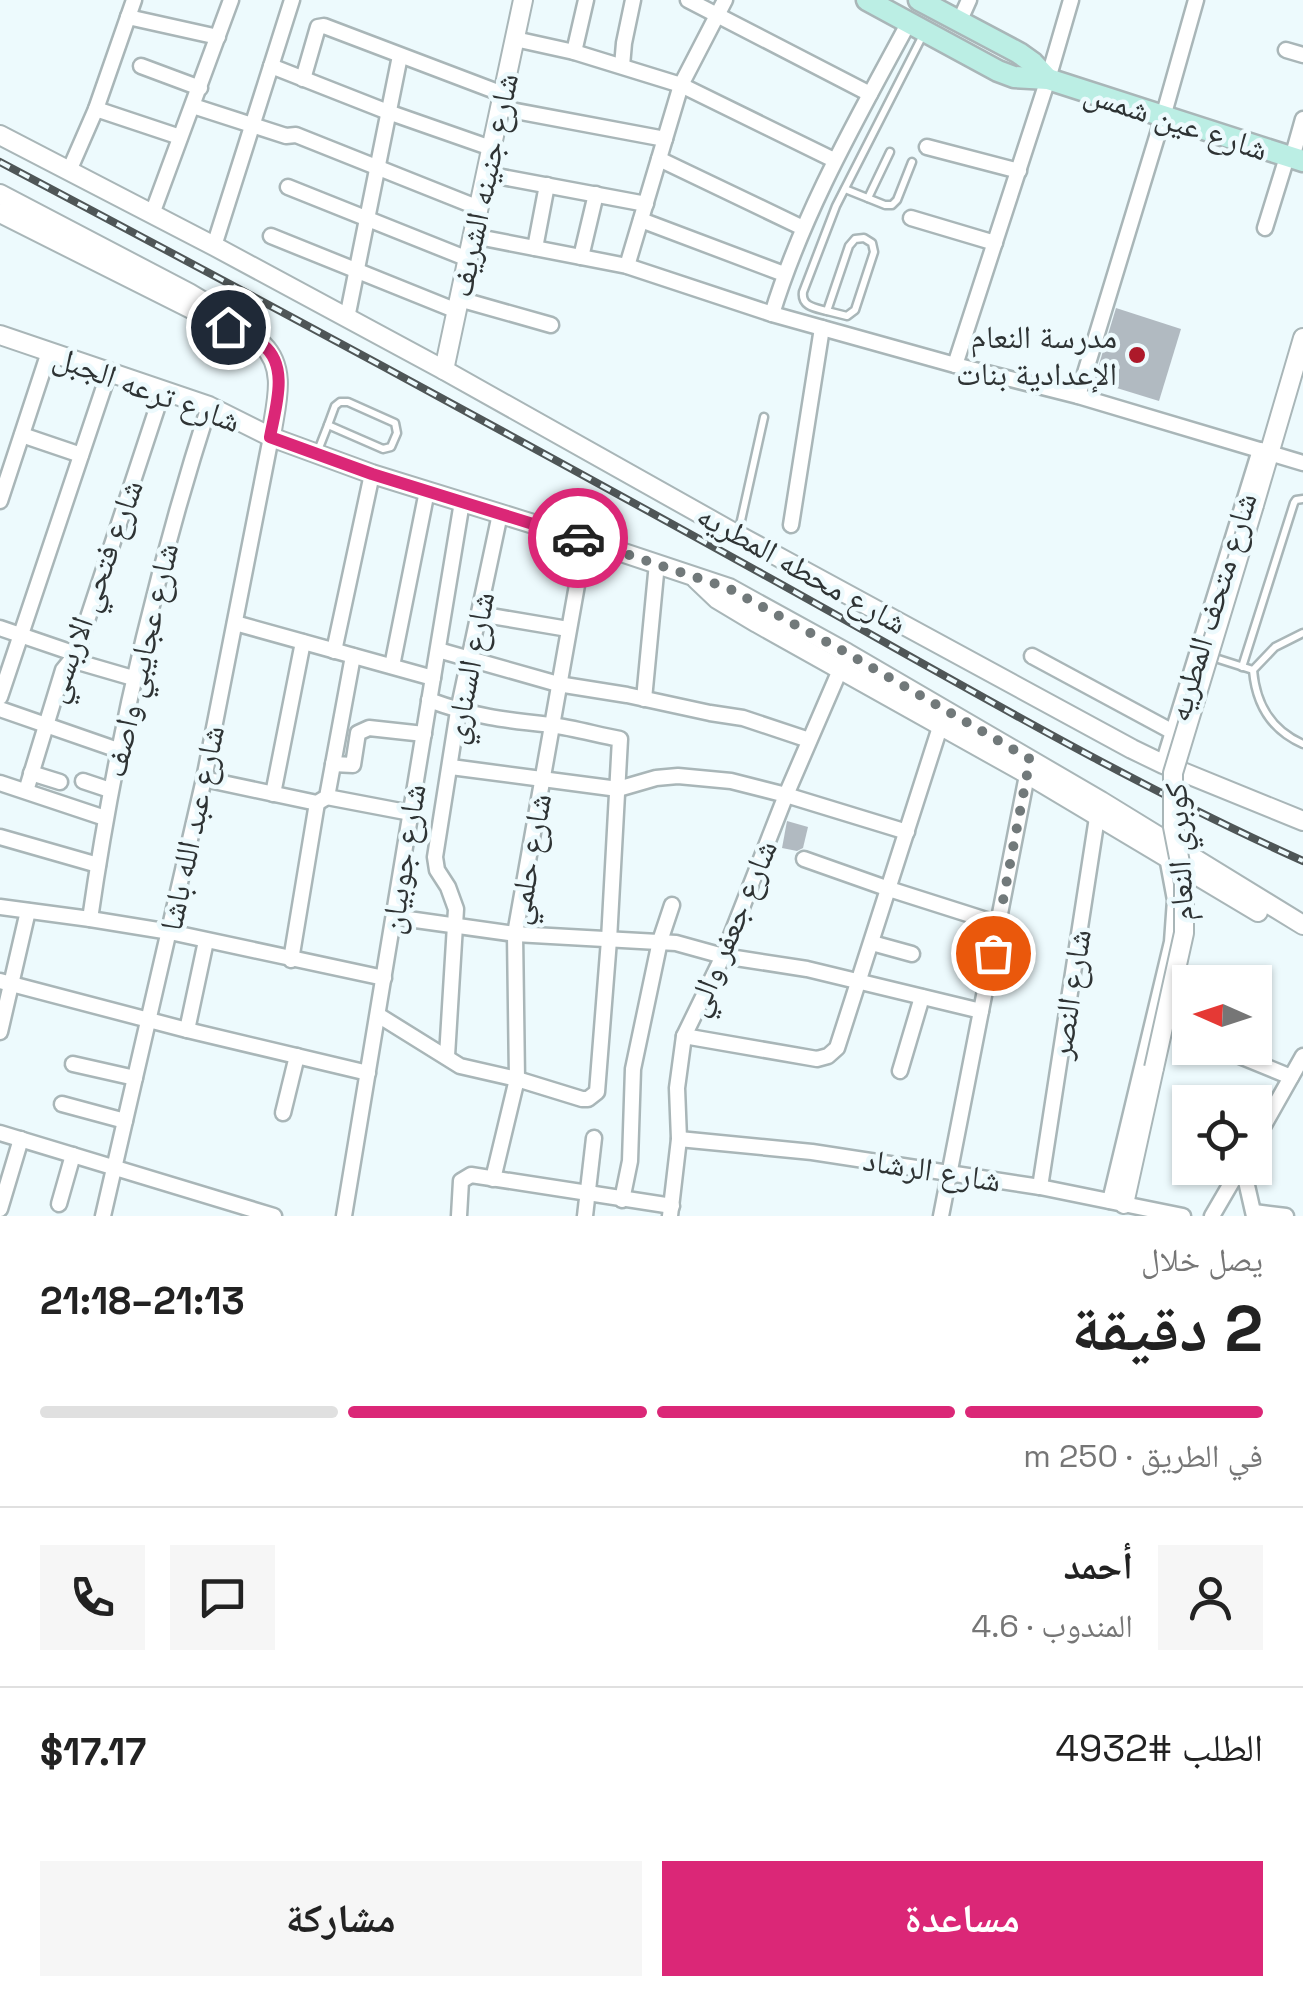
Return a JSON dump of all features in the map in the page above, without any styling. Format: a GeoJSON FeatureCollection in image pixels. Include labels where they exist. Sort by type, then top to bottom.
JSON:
{"type":"FeatureCollection","features":[{"type":"Feature","properties":{"kind":"main road","name":"شارع عين شمس"},"geometry":{"type":"LineString","coordinates":[[866,0],[1014,77],[1048,79],[1294,159]]}},
{"type":"Feature","properties":{"kind":"main road","name":"شارع عين شمس"},"geometry":{"type":"LineString","coordinates":[[919,0],[1034,63],[1048,79]]}},
{"type":"Feature","properties":{"kind":"street"},"geometry":{"type":"LineString","coordinates":[[69,170],[96,110],[134,0]]}},
{"type":"Feature","properties":{"kind":"street"},"geometry":{"type":"LineString","coordinates":[[152,214],[231,0]]}},
{"type":"Feature","properties":{"kind":"street"},"geometry":{"type":"LineString","coordinates":[[214,246],[292,0]]}},
{"type":"Feature","properties":{"kind":"street","name":"شارع جنينه الشريف"},"geometry":{"type":"LineString","coordinates":[[444,370],[523,0]]}},
{"type":"Feature","properties":{"kind":"street"},"geometry":{"type":"LineString","coordinates":[[574,52],[586,0]]}},
{"type":"Feature","properties":{"kind":"street"},"geometry":{"type":"LineString","coordinates":[[622,66],[633,0]]}},
{"type":"Feature","properties":{"kind":"street"},"geometry":{"type":"LineString","coordinates":[[688,0],[870,94]]}},
{"type":"Feature","properties":{"kind":"street"},"geometry":{"type":"LineString","coordinates":[[627,266],[681,84],[725,0]]}},
{"type":"Feature","properties":{"kind":"street"},"geometry":{"type":"LineString","coordinates":[[960,20],[970,0]]}},
{"type":"Feature","properties":{"kind":"street"},"geometry":{"type":"LineString","coordinates":[[955,366],[1071,0]]}},
{"type":"Feature","properties":{"kind":"street"},"geometry":{"type":"LineString","coordinates":[[1078,396],[1196,0]]}},
{"type":"Feature","properties":{"kind":"street"},"geometry":{"type":"LineString","coordinates":[[128,16],[218,37]]}},
{"type":"Feature","properties":{"kind":"street"},"geometry":{"type":"LineString","coordinates":[[303,79],[321,26],[502,101],[665,139]]}},
{"type":"Feature","properties":{"kind":"street"},"geometry":{"type":"LineString","coordinates":[[772,314],[784,274],[834,160],[870,94],[917,26]]}},
{"type":"Feature","properties":{"kind":"street"},"geometry":{"type":"LineString","coordinates":[[514,39],[574,52],[681,84],[834,160]]}},
{"type":"Feature","properties":{"kind":"street"},"geometry":{"type":"LineString","coordinates":[[1286,50],[1303,55]]}},
{"type":"Feature","properties":{"kind":"street"},"geometry":{"type":"LineString","coordinates":[[347,318],[400,56]]}},
{"type":"Feature","properties":{"kind":"street"},"geometry":{"type":"LineString","coordinates":[[141,66],[200,88]]}},
{"type":"Feature","properties":{"kind":"street"},"geometry":{"type":"LineString","coordinates":[[271,66],[492,148]]}},
{"type":"Feature","properties":{"kind":"street"},"geometry":{"type":"LineString","coordinates":[[192,106],[286,136],[296,135],[478,208]]}},
{"type":"Feature","properties":{"kind":"street"},"geometry":{"type":"LineString","coordinates":[[96,110],[180,137]]}},
{"type":"Feature","properties":{"kind":"street"},"geometry":{"type":"LineString","coordinates":[[1264,228],[1294,159],[1303,118]]}},
{"type":"Feature","properties":{"kind":"street","name":"شارع محطه المطريه"},"geometry":{"type":"LineString","coordinates":[[0,135],[444,370],[738,535],[1162,764],[1303,820]]}},
{"type":"Feature","properties":{"kind":"street"},"geometry":{"type":"LineString","coordinates":[[928,148],[1019,171]]}},
{"type":"Feature","properties":{"kind":"street"},"geometry":{"type":"LineString","coordinates":[[659,159],[804,228]]}},
{"type":"Feature","properties":{"kind":"street"},"geometry":{"type":"LineString","coordinates":[[486,174],[646,204]]}},
{"type":"Feature","properties":{"kind":"street"},"geometry":{"type":"LineString","coordinates":[[535,248],[547,185]]}},
{"type":"Feature","properties":{"kind":"street"},"geometry":{"type":"LineString","coordinates":[[288,187],[468,259]]}},
{"type":"Feature","properties":{"kind":"street"},"geometry":{"type":"LineString","coordinates":[[0,194],[189,293],[204,302],[228,327]]}},
{"type":"Feature","properties":{"kind":"street"},"geometry":{"type":"LineString","coordinates":[[581,257],[596,194]]}},
{"type":"Feature","properties":{"kind":"street"},"geometry":{"type":"LineString","coordinates":[[0,213],[264,346],[276,361],[279,381],[270,437]]}},
{"type":"Feature","properties":{"kind":"street"},"geometry":{"type":"LineString","coordinates":[[911,218],[996,243]]}},
{"type":"Feature","properties":{"kind":"street"},"geometry":{"type":"LineString","coordinates":[[641,220],[784,274]]}},
{"type":"Feature","properties":{"kind":"street"},"geometry":{"type":"LineString","coordinates":[[270,236],[458,305],[552,325]]}},
{"type":"Feature","properties":{"kind":"street"},"geometry":{"type":"LineString","coordinates":[[473,236],[627,266],[772,314],[1078,396],[1303,463]]}},
{"type":"Feature","properties":{"kind":"street"},"geometry":{"type":"LineString","coordinates":[[792,525],[822,328]]}},
{"type":"Feature","properties":{"kind":"street","name":"شارع ترعه الجبل"},"geometry":{"type":"LineString","coordinates":[[0,335],[209,406],[270,437],[372,474],[728,588],[941,724],[1028,766]]}},
{"type":"Feature","properties":{"kind":"street","name":"شارع متحف المطريه"},"geometry":{"type":"LineString","coordinates":[[1162,764],[1303,338]]}},
{"type":"Feature","properties":{"kind":"street"},"geometry":{"type":"LineString","coordinates":[[0,501],[49,352]]}},
{"type":"Feature","properties":{"kind":"street"},"geometry":{"type":"LineString","coordinates":[[0,696],[109,372]]}},
{"type":"Feature","properties":{"kind":"street","name":"شارع فتحي الاربسي"},"geometry":{"type":"LineString","coordinates":[[26,791],[63,670],[74,657],[162,390]]}},
{"type":"Feature","properties":{"kind":"street","name":"شارع عجايبي واصف"},"geometry":{"type":"LineString","coordinates":[[90,918],[133,678],[168,541],[209,406]]}},
{"type":"Feature","properties":{"kind":"street"},"geometry":{"type":"LineString","coordinates":[[22,435],[81,455]]}},
{"type":"Feature","properties":{"kind":"street","name":"شارع عبد الله باشا"},"geometry":{"type":"LineString","coordinates":[[103,1216],[204,778],[270,437]]}},
{"type":"Feature","properties":{"kind":"street","name":"شارع متحف المطريه"},"geometry":{"type":"LineString","coordinates":[[1254,505],[1265,451]]}},
{"type":"Feature","properties":{"kind":"street"},"geometry":{"type":"LineString","coordinates":[[334,650],[372,474]]}},
{"type":"Feature","properties":{"kind":"street"},"geometry":{"type":"LineString","coordinates":[[392,666],[427,491]]}},
{"type":"Feature","properties":{"kind":"street","name":"شارع جوبيان"},"geometry":{"type":"LineString","coordinates":[[344,1216],[462,502]]}},
{"type":"Feature","properties":{"kind":"street","name":"كوبري النعام"},"geometry":{"type":"LineString","coordinates":[[1117,1203],[1154,1068],[1184,933],[1184,882],[1174,827],[1174,773],[1254,505]]}},
{"type":"Feature","properties":{"kind":"street","name":"شارع السناري"},"geometry":{"type":"LineString","coordinates":[[447,1056],[456,910],[435,857],[458,711],[500,514]]}},
{"type":"Feature","properties":{"kind":"street","name":"شارع حلمي"},"geometry":{"type":"LineString","coordinates":[[493,1178],[516,1079],[515,934],[585,540]]}},
{"type":"Feature","properties":{"kind":"street"},"geometry":{"type":"LineString","coordinates":[[644,699],[657,564]]}},
{"type":"Feature","properties":{"kind":"street"},"geometry":{"type":"LineString","coordinates":[[479,614],[568,629]]}},
{"type":"Feature","properties":{"kind":"street"},"geometry":{"type":"LineString","coordinates":[[236,623],[433,678]]}},
{"type":"Feature","properties":{"kind":"street"},"geometry":{"type":"LineString","coordinates":[[0,628],[133,678]]}},
{"type":"Feature","properties":{"kind":"street"},"geometry":{"type":"LineString","coordinates":[[272,794],[303,642]]}},
{"type":"Feature","properties":{"kind":"street"},"geometry":{"type":"LineString","coordinates":[[438,650],[558,684],[743,718],[809,740]]}},
{"type":"Feature","properties":{"kind":"street"},"geometry":{"type":"LineString","coordinates":[[290,960],[354,656]]}},
{"type":"Feature","properties":{"kind":"street"},"geometry":{"type":"LineString","coordinates":[[1032,656],[1173,732]]}},
{"type":"Feature","properties":{"kind":"street","name":"شارع ترعه الجبل"},"geometry":{"type":"LineString","coordinates":[[844,661],[1303,924]]}},
{"type":"Feature","properties":{"kind":"street","name":"شارع جعفر والي"},"geometry":{"type":"LineString","coordinates":[[671,1211],[679,1140],[677,1088],[684,1036],[723,956],[844,661]]}},
{"type":"Feature","properties":{"kind":"street"},"geometry":{"type":"LineString","coordinates":[[378,1014],[460,1066],[582,1098],[594,1097],[597,1092],[610,940],[620,739],[552,725],[508,722],[430,700]]}},
{"type":"Feature","properties":{"kind":"street"},"geometry":{"type":"LineString","coordinates":[[0,709],[118,750]]}},
{"type":"Feature","properties":{"kind":"street"},"geometry":{"type":"LineString","coordinates":[[684,1036],[817,1059],[836,1048],[941,724]]}},
{"type":"Feature","properties":{"kind":"street"},"geometry":{"type":"LineString","coordinates":[[333,764],[352,766],[358,733],[369,728],[424,734]]}},
{"type":"Feature","properties":{"kind":"street"},"geometry":{"type":"LineString","coordinates":[[941,1216],[1028,766]]}},
{"type":"Feature","properties":{"kind":"street"},"geometry":{"type":"LineString","coordinates":[[450,767],[618,789],[678,776],[732,782],[907,832]]}},
{"type":"Feature","properties":{"kind":"street"},"geometry":{"type":"LineString","coordinates":[[31,773],[60,782]]}},
{"type":"Feature","properties":{"kind":"street"},"geometry":{"type":"LineString","coordinates":[[204,778],[272,794],[411,813]]}},
{"type":"Feature","properties":{"kind":"street"},"geometry":{"type":"LineString","coordinates":[[82,781],[110,790]]}},
{"type":"Feature","properties":{"kind":"street"},"geometry":{"type":"LineString","coordinates":[[0,782],[105,818]]}},
{"type":"Feature","properties":{"kind":"street","name":"شارع ترعه الجبل"},"geometry":{"type":"LineString","coordinates":[[1099,808],[1167,858],[1303,938]]}},
{"type":"Feature","properties":{"kind":"street","name":"شارع النصر"},"geometry":{"type":"LineString","coordinates":[[1040,1187],[1099,808]]}},
{"type":"Feature","properties":{"kind":"street"},"geometry":{"type":"LineString","coordinates":[[0,838],[98,865]]}},
{"type":"Feature","properties":{"kind":"street"},"geometry":{"type":"LineString","coordinates":[[1117,1203],[1174,921],[1167,858]]}},
{"type":"Feature","properties":{"kind":"street"},"geometry":{"type":"LineString","coordinates":[[804,859],[999,924]]}},
{"type":"Feature","properties":{"kind":"street"},"geometry":{"type":"LineString","coordinates":[[622,1200],[630,1160],[633,1068],[660,940],[672,905]]}},
{"type":"Feature","properties":{"kind":"street"},"geometry":{"type":"LineString","coordinates":[[0,907],[170,932],[384,978]]}},
{"type":"Feature","properties":{"kind":"street"},"geometry":{"type":"LineString","coordinates":[[0,1032],[6,982],[28,911]]}},
{"type":"Feature","properties":{"kind":"street"},"geometry":{"type":"LineString","coordinates":[[394,918],[515,934],[660,940],[723,956],[807,969],[981,1011]]}},
{"type":"Feature","properties":{"kind":"street"},"geometry":{"type":"LineString","coordinates":[[187,1030],[206,941]]}},
{"type":"Feature","properties":{"kind":"street"},"geometry":{"type":"LineString","coordinates":[[872,943],[912,954]]}},
{"type":"Feature","properties":{"kind":"street"},"geometry":{"type":"LineString","coordinates":[[6,982],[368,1073]]}},
{"type":"Feature","properties":{"kind":"street"},"geometry":{"type":"LineString","coordinates":[[900,1071],[922,996]]}},
{"type":"Feature","properties":{"kind":"street"},"geometry":{"type":"LineString","coordinates":[[1154,1021],[1172,1028]]}},
{"type":"Feature","properties":{"kind":"street"},"geometry":{"type":"LineString","coordinates":[[283,1113],[297,1056]]}},
{"type":"Feature","properties":{"kind":"street"},"geometry":{"type":"LineString","coordinates":[[1272,1111],[1303,1056]]}},
{"type":"Feature","properties":{"kind":"street"},"geometry":{"type":"LineString","coordinates":[[73,1064],[135,1078]]}},
{"type":"Feature","properties":{"kind":"street"},"geometry":{"type":"LineString","coordinates":[[1262,1065],[1292,1077]]}},
{"type":"Feature","properties":{"kind":"street"},"geometry":{"type":"LineString","coordinates":[[62,1104],[125,1121]]}},
{"type":"Feature","properties":{"kind":"street"},"geometry":{"type":"LineString","coordinates":[[0,1132],[225,1210],[274,1216]]}},
{"type":"Feature","properties":{"kind":"street"},"geometry":{"type":"LineString","coordinates":[[584,1216],[594,1138]]}},
{"type":"Feature","properties":{"kind":"street"},"geometry":{"type":"LineString","coordinates":[[0,1209],[20,1139]]}},
{"type":"Feature","properties":{"kind":"street","name":"شارع الرشاد"},"geometry":{"type":"LineString","coordinates":[[679,1140],[812,1152],[948,1172],[1184,1216]]}},
{"type":"Feature","properties":{"kind":"street"},"geometry":{"type":"LineString","coordinates":[[59,1204],[73,1155]]}},
{"type":"Feature","properties":{"kind":"street"},"geometry":{"type":"LineString","coordinates":[[459,1216],[461,1181],[470,1175],[671,1211]]}},
{"type":"Feature","properties":{"kind":"street"},"geometry":{"type":"LineString","coordinates":[[1212,1216],[1231,1185]]}},
{"type":"Feature","properties":{"kind":"street"},"geometry":{"type":"LineString","coordinates":[[1246,1185],[1254,1214],[1286,1216]]}},
{"type":"Feature","properties":{"kind":"lane"},"geometry":{"type":"LineString","coordinates":[[828,311],[849,246],[855,239],[868,240],[874,252],[854,313],[847,316],[828,311],[807,304],[803,295],[917,26]]}},
{"type":"Feature","properties":{"kind":"lane"},"geometry":{"type":"LineString","coordinates":[[868,198],[890,152]]}},
{"type":"Feature","properties":{"kind":"lane"},"geometry":{"type":"LineString","coordinates":[[845,189],[888,206],[895,203],[912,162]]}},
{"type":"Feature","properties":{"kind":"lane"},"geometry":{"type":"LineString","coordinates":[[317,454],[328,425],[336,406],[346,402],[392,422],[398,430],[386,449],[328,425]]}},
{"type":"Feature","properties":{"kind":"lane"},"geometry":{"type":"LineString","coordinates":[[738,535],[764,417]]}},
{"type":"Feature","properties":{"kind":"lane"},"geometry":{"type":"LineString","coordinates":[[1242,667],[1294,503],[1303,498]]}},
{"type":"Feature","properties":{"kind":"lane"},"geometry":{"type":"LineString","coordinates":[[1254,670],[1275,647],[1303,632]]}},
{"type":"Feature","properties":{"kind":"lane"},"geometry":{"type":"LineString","coordinates":[[1197,653],[1254,670]]}},
{"type":"Feature","properties":{"kind":"lane"},"geometry":{"type":"LineString","coordinates":[[1254,670],[1259,702],[1266,716],[1276,728],[1303,744]]}},
{"type":"Feature","properties":{"kind":"building","name":"مدرسة النعام الإعدادية بنات"},"geometry":{"type":"Polygon","coordinates":[[[1116,308],[1181,329],[1159,401],[1094,381],[1116,308]]]}},
{"type":"Feature","properties":{"kind":"building"},"geometry":{"type":"Polygon","coordinates":[[[787,821],[808,827],[803,848],[797,851],[782,848],[787,821]]]}},
{"type":"Feature","properties":{"kind":"railway"},"geometry":{"type":"LineString","coordinates":[[0,162],[663,519],[1027,722],[1303,861]]}},
{"type":"Feature","properties":{"kind":"way so far"},"geometry":{"type":"LineString","coordinates":[[578,538],[728,588],[1030,759],[993,953]]}},
{"type":"Feature","properties":{"kind":"place","name":"مدرسة النعام الإعدادية بنات"},"geometry":{"type":"Point","coordinates":[1137,355]}},
{"type":"Feature","properties":{"kind":"route"},"geometry":{"type":"LineString","coordinates":[[228,327],[264,346],[276,361],[279,381],[270,437],[372,474],[578,538]]}}]}
